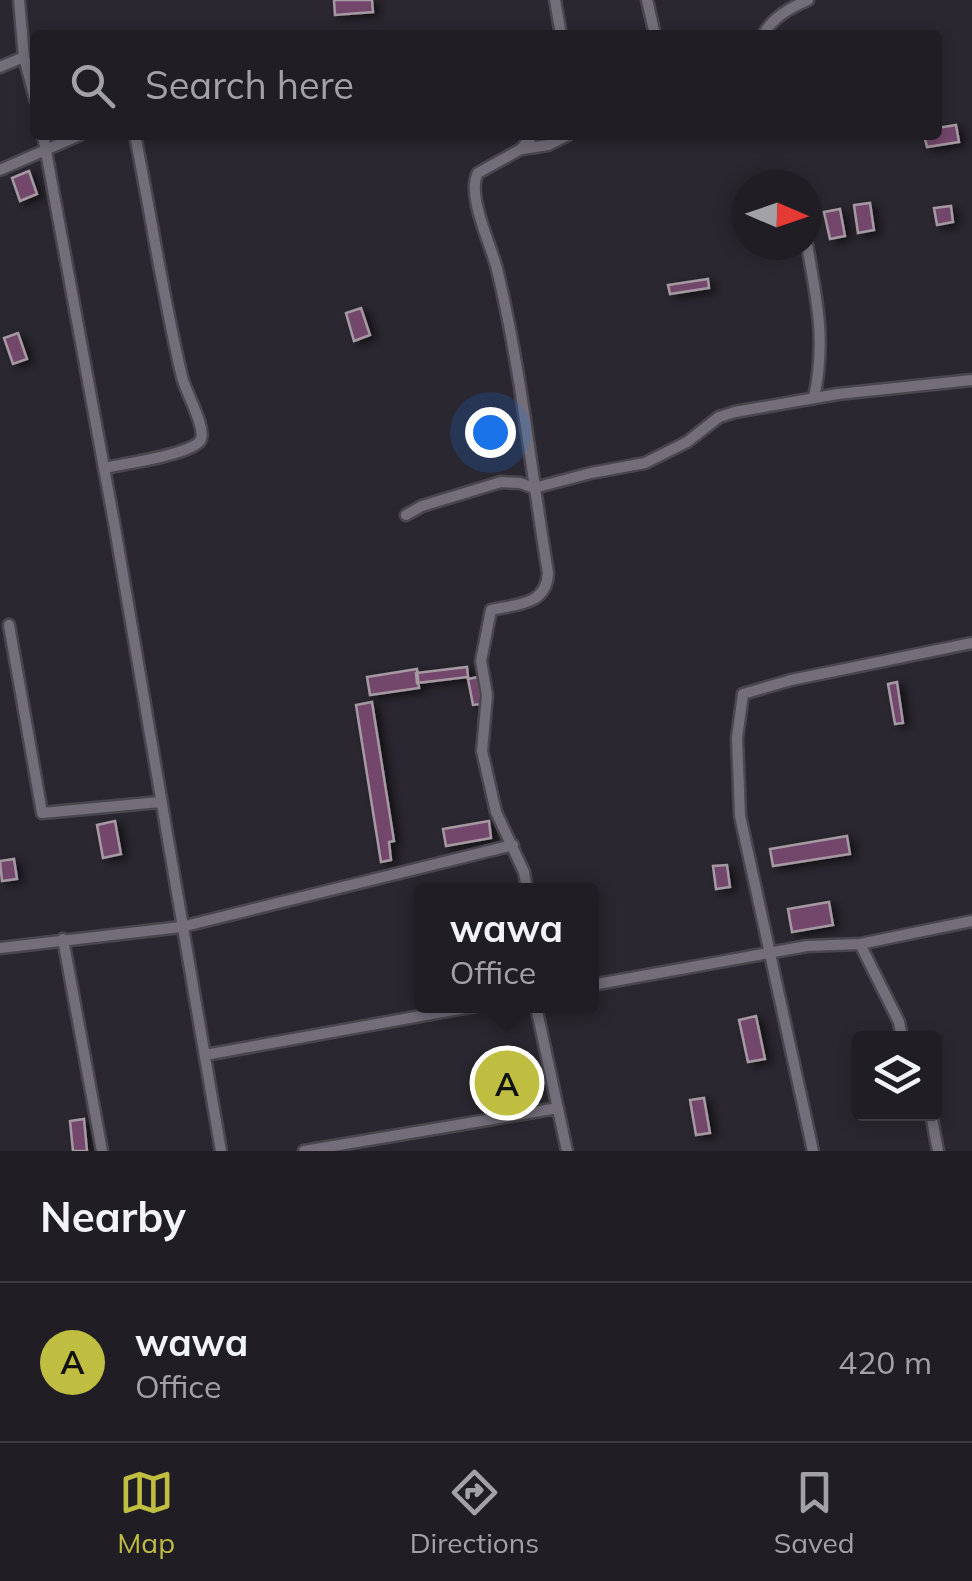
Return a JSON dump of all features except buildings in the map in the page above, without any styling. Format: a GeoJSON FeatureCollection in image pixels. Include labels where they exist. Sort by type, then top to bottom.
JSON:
{"type":"FeatureCollection","features":[{"type":"Feature","properties":{"kind":"street"},"geometry":{"type":"LineString","coordinates":[[18,0],[30,80]]}},
{"type":"Feature","properties":{"kind":"street"},"geometry":{"type":"LineString","coordinates":[[556,0],[561,30]]}},
{"type":"Feature","properties":{"kind":"street"},"geometry":{"type":"LineString","coordinates":[[647,0],[654,30]]}},
{"type":"Feature","properties":{"kind":"street"},"geometry":{"type":"LineString","coordinates":[[767,30],[786,11],[808,0]]}},
{"type":"Feature","properties":{"kind":"street"},"geometry":{"type":"LineString","coordinates":[[0,67],[24,57]]}},
{"type":"Feature","properties":{"kind":"street"},"geometry":{"type":"LineString","coordinates":[[44,140],[220,1151]]}},
{"type":"Feature","properties":{"kind":"street"},"geometry":{"type":"LineString","coordinates":[[0,170],[69,140]]}},
{"type":"Feature","properties":{"kind":"street"},"geometry":{"type":"LineString","coordinates":[[104,468],[180,450],[196,444],[202,436],[183,382],[136,140]]}},
{"type":"Feature","properties":{"kind":"street"},"geometry":{"type":"LineString","coordinates":[[525,883],[513,845],[496,812],[482,751],[487,696],[481,661],[491,610],[528,601],[546,589],[548,572],[522,387],[503,296],[474,194],[474,180],[478,173],[521,149],[529,140]]}},
{"type":"Feature","properties":{"kind":"street"},"geometry":{"type":"LineString","coordinates":[[521,149],[558,140]]}},
{"type":"Feature","properties":{"kind":"street"},"geometry":{"type":"LineString","coordinates":[[810,260],[822,346],[814,398]]}},
{"type":"Feature","properties":{"kind":"street"},"geometry":{"type":"LineString","coordinates":[[406,515],[422,506],[501,482],[534,488],[591,472],[646,463],[687,442],[719,417],[734,412],[814,398],[972,380]]}},
{"type":"Feature","properties":{"kind":"street"},"geometry":{"type":"LineString","coordinates":[[9,625],[42,812],[160,802]]}},
{"type":"Feature","properties":{"kind":"street"},"geometry":{"type":"LineString","coordinates":[[813,1151],[740,816],[738,722],[744,694],[791,680],[972,643]]}},
{"type":"Feature","properties":{"kind":"street"},"geometry":{"type":"LineString","coordinates":[[0,948],[181,927],[513,845]]}},
{"type":"Feature","properties":{"kind":"street"},"geometry":{"type":"LineString","coordinates":[[599,985],[807,946],[860,944],[972,921]]}},
{"type":"Feature","properties":{"kind":"street"},"geometry":{"type":"LineString","coordinates":[[62,939],[102,1151]]}},
{"type":"Feature","properties":{"kind":"street"},"geometry":{"type":"LineString","coordinates":[[860,944],[901,1031]]}},
{"type":"Feature","properties":{"kind":"street"},"geometry":{"type":"LineString","coordinates":[[205,1054],[436,1013]]}},
{"type":"Feature","properties":{"kind":"street"},"geometry":{"type":"LineString","coordinates":[[538,1013],[567,1151]]}},
{"type":"Feature","properties":{"kind":"street"},"geometry":{"type":"LineString","coordinates":[[304,1151],[558,1108]]}},
{"type":"Feature","properties":{"kind":"street"},"geometry":{"type":"LineString","coordinates":[[932,1121],[938,1151]]}},
{"type":"Feature","properties":{"kind":"place","name":"wawa"},"geometry":{"type":"Point","coordinates":[507,1083]}}]}
